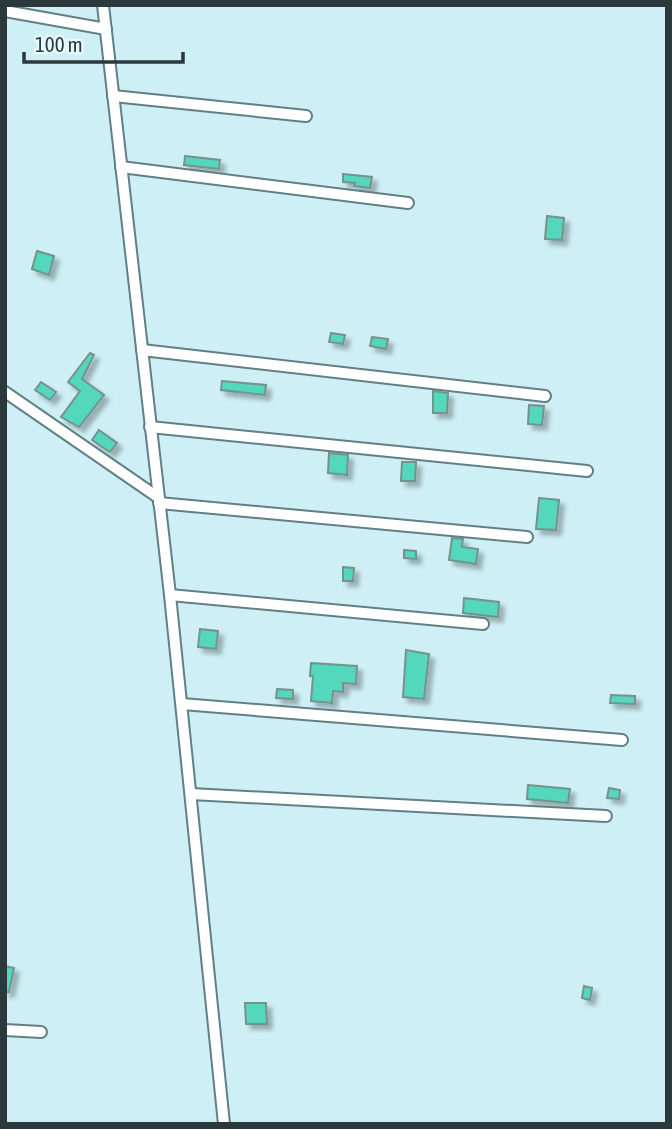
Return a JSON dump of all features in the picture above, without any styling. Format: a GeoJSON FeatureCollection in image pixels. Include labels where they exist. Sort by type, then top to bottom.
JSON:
{"type":"FeatureCollection","features":[{"type":"Feature","properties":{"kind":"street"},"geometry":{"type":"LineString","coordinates":[[103,5],[170,596],[224,1124]]}},
{"type":"Feature","properties":{"kind":"street"},"geometry":{"type":"LineString","coordinates":[[5,11],[106,29]]}},
{"type":"Feature","properties":{"kind":"street"},"geometry":{"type":"LineString","coordinates":[[113,96],[306,116]]}},
{"type":"Feature","properties":{"kind":"street"},"geometry":{"type":"LineString","coordinates":[[121,167],[408,203]]}},
{"type":"Feature","properties":{"kind":"street"},"geometry":{"type":"LineString","coordinates":[[142,350],[545,396]]}},
{"type":"Feature","properties":{"kind":"street"},"geometry":{"type":"LineString","coordinates":[[5,392],[159,501],[527,537]]}},
{"type":"Feature","properties":{"kind":"street"},"geometry":{"type":"LineString","coordinates":[[150,427],[587,471]]}},
{"type":"Feature","properties":{"kind":"street"},"geometry":{"type":"LineString","coordinates":[[170,596],[483,624]]}},
{"type":"Feature","properties":{"kind":"street"},"geometry":{"type":"LineString","coordinates":[[181,704],[622,740]]}},
{"type":"Feature","properties":{"kind":"street"},"geometry":{"type":"LineString","coordinates":[[191,794],[606,816]]}},
{"type":"Feature","properties":{"kind":"street"},"geometry":{"type":"LineString","coordinates":[[5,1030],[41,1032]]}},
{"type":"Feature","properties":{"kind":"building"},"geometry":{"type":"Polygon","coordinates":[[[185,156],[220,160],[219,169],[184,165],[185,156]]]}},
{"type":"Feature","properties":{"kind":"building"},"geometry":{"type":"Polygon","coordinates":[[[343,174],[372,177],[370,188],[343,182],[343,174]]]}},
{"type":"Feature","properties":{"kind":"building"},"geometry":{"type":"Polygon","coordinates":[[[547,216],[564,218],[562,240],[545,239],[547,216]]]}},
{"type":"Feature","properties":{"kind":"building"},"geometry":{"type":"Polygon","coordinates":[[[37,251],[54,256],[49,275],[32,269],[37,251]]]}},
{"type":"Feature","properties":{"kind":"building"},"geometry":{"type":"Polygon","coordinates":[[[331,333],[345,335],[343,344],[329,342],[331,333]]]}},
{"type":"Feature","properties":{"kind":"building"},"geometry":{"type":"Polygon","coordinates":[[[372,337],[388,339],[386,349],[370,346],[372,337]]]}},
{"type":"Feature","properties":{"kind":"building"},"geometry":{"type":"Polygon","coordinates":[[[90,353],[94,355],[82,379],[104,395],[79,427],[61,417],[80,391],[68,382],[90,353]]]}},
{"type":"Feature","properties":{"kind":"building"},"geometry":{"type":"Polygon","coordinates":[[[222,381],[266,385],[265,395],[221,390],[222,381]]]}},
{"type":"Feature","properties":{"kind":"building"},"geometry":{"type":"Polygon","coordinates":[[[41,382],[56,392],[50,400],[35,390],[41,382]]]}},
{"type":"Feature","properties":{"kind":"building"},"geometry":{"type":"Polygon","coordinates":[[[433,391],[448,393],[447,413],[433,413],[433,391]]]}},
{"type":"Feature","properties":{"kind":"building"},"geometry":{"type":"Polygon","coordinates":[[[529,405],[544,406],[542,425],[528,424],[529,405]]]}},
{"type":"Feature","properties":{"kind":"building"},"geometry":{"type":"Polygon","coordinates":[[[99,430],[117,443],[110,452],[92,440],[99,430]]]}},
{"type":"Feature","properties":{"kind":"building"},"geometry":{"type":"Polygon","coordinates":[[[329,453],[348,455],[347,475],[328,473],[329,453]]]}},
{"type":"Feature","properties":{"kind":"building"},"geometry":{"type":"Polygon","coordinates":[[[402,462],[416,462],[415,481],[401,481],[402,462]]]}},
{"type":"Feature","properties":{"kind":"building"},"geometry":{"type":"Polygon","coordinates":[[[539,498],[559,500],[556,530],[536,529],[539,498]]]}},
{"type":"Feature","properties":{"kind":"building"},"geometry":{"type":"Polygon","coordinates":[[[452,538],[463,539],[462,547],[478,549],[476,564],[449,560],[452,538]]]}},
{"type":"Feature","properties":{"kind":"building"},"geometry":{"type":"Polygon","coordinates":[[[404,550],[416,551],[416,559],[404,558],[404,550]]]}},
{"type":"Feature","properties":{"kind":"building"},"geometry":{"type":"Polygon","coordinates":[[[343,567],[354,568],[353,581],[343,581],[343,567]]]}},
{"type":"Feature","properties":{"kind":"building"},"geometry":{"type":"Polygon","coordinates":[[[464,598],[499,602],[498,617],[463,613],[464,598]]]}},
{"type":"Feature","properties":{"kind":"building"},"geometry":{"type":"Polygon","coordinates":[[[200,629],[218,631],[216,649],[198,647],[200,629]]]}},
{"type":"Feature","properties":{"kind":"building"},"geometry":{"type":"Polygon","coordinates":[[[406,650],[429,654],[424,699],[403,697],[406,650]]]}},
{"type":"Feature","properties":{"kind":"building"},"geometry":{"type":"Polygon","coordinates":[[[311,663],[357,666],[356,684],[343,683],[343,692],[333,691],[332,703],[311,701],[311,663]]]}},
{"type":"Feature","properties":{"kind":"building"},"geometry":{"type":"Polygon","coordinates":[[[277,689],[293,690],[293,699],[276,698],[277,689]]]}},
{"type":"Feature","properties":{"kind":"building"},"geometry":{"type":"Polygon","coordinates":[[[611,695],[635,696],[635,704],[610,703],[611,695]]]}},
{"type":"Feature","properties":{"kind":"building"},"geometry":{"type":"Polygon","coordinates":[[[528,785],[570,789],[568,803],[527,799],[528,785]]]}},
{"type":"Feature","properties":{"kind":"building"},"geometry":{"type":"Polygon","coordinates":[[[609,788],[620,790],[619,799],[607,798],[609,788]]]}},
{"type":"Feature","properties":{"kind":"building"},"geometry":{"type":"Polygon","coordinates":[[[5,966],[14,968],[9,992],[5,992],[5,966]]]}},
{"type":"Feature","properties":{"kind":"building"},"geometry":{"type":"Polygon","coordinates":[[[584,986],[592,988],[590,1000],[582,998],[584,986]]]}},
{"type":"Feature","properties":{"kind":"building"},"geometry":{"type":"Polygon","coordinates":[[[245,1003],[266,1003],[267,1024],[246,1024],[245,1003]]]}}]}
